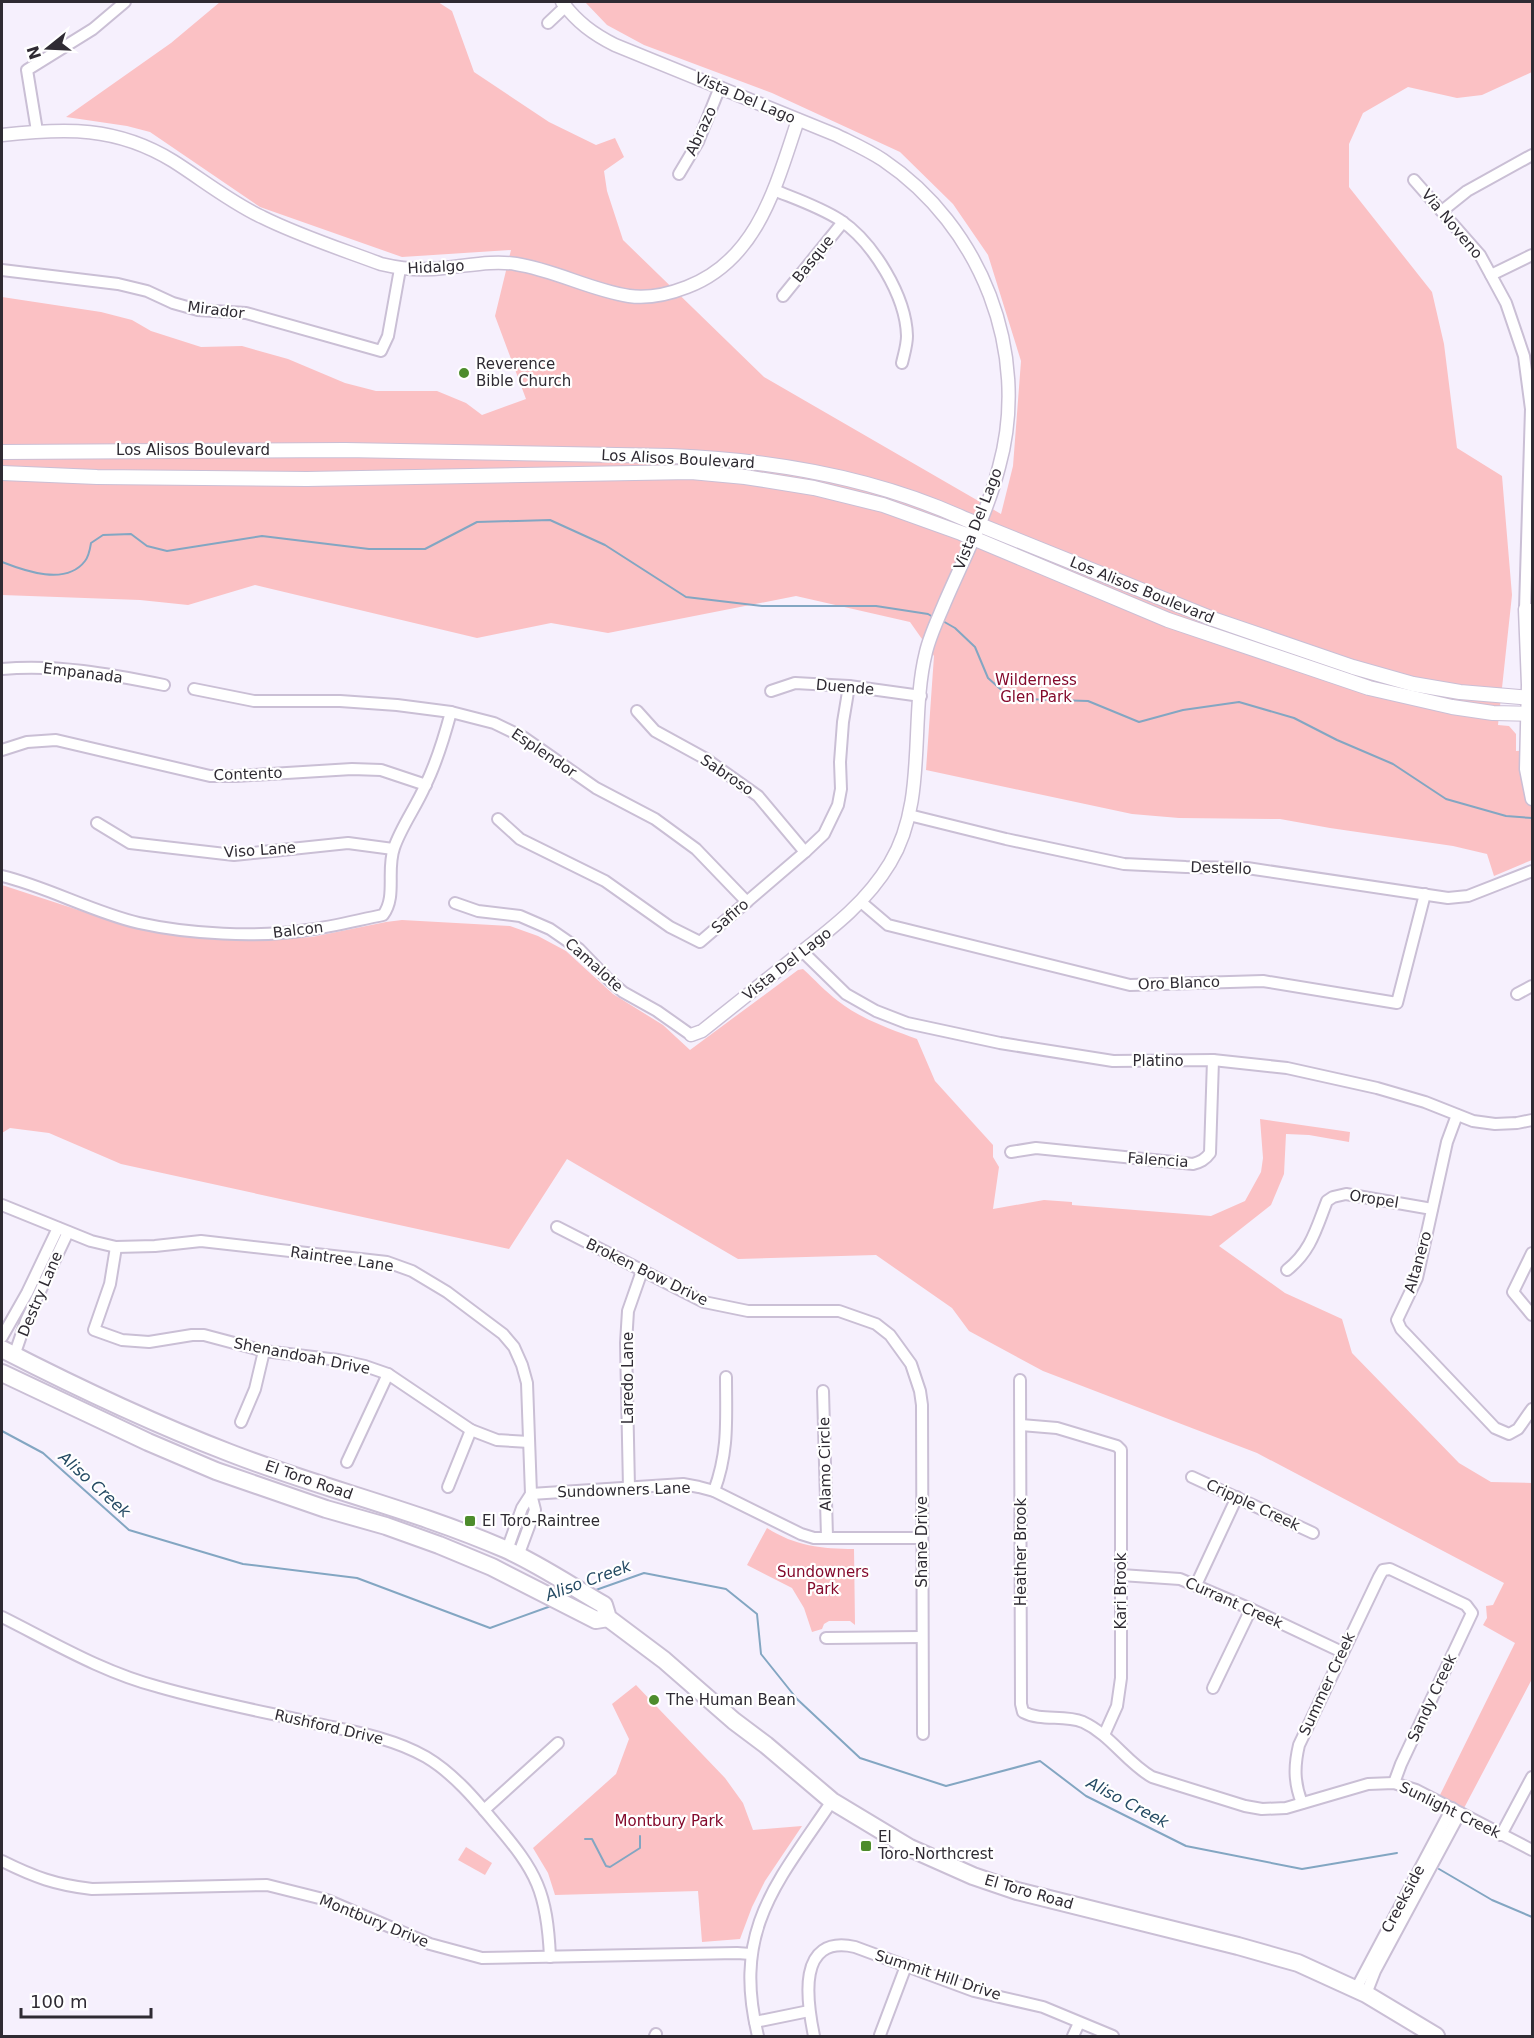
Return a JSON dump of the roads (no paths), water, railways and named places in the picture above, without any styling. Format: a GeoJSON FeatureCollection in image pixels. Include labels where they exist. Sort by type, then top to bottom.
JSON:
{"type":"FeatureCollection","features":[{"type":"Feature","properties":{"kind":"main road","name":"Los Alisos Boulevard"},"geometry":{"type":"LineString","coordinates":[[2,452],[345,450],[707,458],[800,469],[864,483],[932,504],[1213,619],[1353,667],[1413,684],[1530,698]]}},
{"type":"Feature","properties":{"kind":"main road","name":"Los Alisos Boulevard"},"geometry":{"type":"LineString","coordinates":[[2,473],[97,477],[307,479],[691,472],[745,477],[814,488],[883,505],[972,538],[1168,620],[1369,688],[1452,707],[1494,713],[1529,714]]}},
{"type":"Feature","properties":{"kind":"main road","name":"El Toro Road"},"geometry":{"type":"LineString","coordinates":[[8,1353],[119,1406],[229,1453],[332,1489],[429,1519],[513,1553],[560,1579],[606,1612],[832,1801],[910,1848],[973,1876],[1017,1891],[1298,1963],[1361,1992],[1437,2037]]}},
{"type":"Feature","properties":{"kind":"main road","name":"El Toro Road"},"geometry":{"type":"LineString","coordinates":[[2,1373],[216,1471],[439,1545],[492,1567],[596,1620],[606,1612]]}},
{"type":"Feature","properties":{"kind":"street"},"geometry":{"type":"LineString","coordinates":[[37,131],[27,70],[93,29],[125,2]]}},
{"type":"Feature","properties":{"kind":"street"},"geometry":{"type":"LineString","coordinates":[[548,23],[564,4]]}},
{"type":"Feature","properties":{"kind":"street","name":"Vista Del Lago"},"geometry":{"type":"LineString","coordinates":[[564,4],[580,23],[595,35],[862,148],[902,174],[933,203],[951,224],[984,278],[999,318],[1004,344],[1009,399],[1000,466],[933,630],[926,654],[914,783],[902,840],[891,862],[861,903],[702,1031],[691,1035]]}},
{"type":"Feature","properties":{"kind":"street","name":"Abrazo"},"geometry":{"type":"LineString","coordinates":[[679,174],[698,142],[720,87]]}},
{"type":"Feature","properties":{"kind":"street","name":"Hidalgo"},"geometry":{"type":"LineString","coordinates":[[2,135],[74,130],[105,134],[132,142],[172,160],[263,218],[400,269],[441,269],[483,263],[513,263],[541,269],[602,290],[640,297],[664,294],[694,284],[714,273],[732,259],[758,226],[774,190],[798,120]]}},
{"type":"Feature","properties":{"kind":"street"},"geometry":{"type":"LineString","coordinates":[[1442,210],[1467,191],[1533,155]]}},
{"type":"Feature","properties":{"kind":"street","name":"Via Noveno"},"geometry":{"type":"LineString","coordinates":[[1414,180],[1473,246],[1491,275],[1513,320],[1527,374],[1531,409],[1531,490],[1530,698],[1526,769],[1532,799]]}},
{"type":"Feature","properties":{"kind":"street"},"geometry":{"type":"LineString","coordinates":[[774,190],[824,210],[843,222],[864,241],[880,261],[897,293],[906,323],[907,339],[902,363]]}},
{"type":"Feature","properties":{"kind":"street","name":"Basque"},"geometry":{"type":"LineString","coordinates":[[783,296],[843,222]]}},
{"type":"Feature","properties":{"kind":"street"},"geometry":{"type":"LineString","coordinates":[[1491,275],[1533,255]]}},
{"type":"Feature","properties":{"kind":"street","name":"Mirador"},"geometry":{"type":"LineString","coordinates":[[2,270],[118,284],[147,291],[173,303],[198,310],[246,313],[381,351],[388,336],[400,269]]}},
{"type":"Feature","properties":{"kind":"street","name":"Empanada"},"geometry":{"type":"LineString","coordinates":[[2,669],[54,667],[164,685]]}},
{"type":"Feature","properties":{"kind":"street","name":"Duende"},"geometry":{"type":"LineString","coordinates":[[771,691],[795,683],[849,686],[921,696]]}},
{"type":"Feature","properties":{"kind":"street","name":"Safiro"},"geometry":{"type":"LineString","coordinates":[[498,819],[520,839],[605,881],[670,927],[700,942],[824,834],[838,805],[841,789],[840,762],[843,722],[849,686]]}},
{"type":"Feature","properties":{"kind":"street","name":"Esplendor"},"geometry":{"type":"LineString","coordinates":[[194,689],[254,701],[372,702],[451,712],[494,723],[523,736],[596,789],[655,819],[696,849],[747,902]]}},
{"type":"Feature","properties":{"kind":"street","name":"Sabroso"},"geometry":{"type":"LineString","coordinates":[[637,711],[655,731],[706,759],[758,796],[805,852]]}},
{"type":"Feature","properties":{"kind":"street","name":"Balcon"},"geometry":{"type":"LineString","coordinates":[[2,876],[141,923],[229,933],[307,930],[383,915],[390,906],[393,849],[441,750],[451,712]]}},
{"type":"Feature","properties":{"kind":"street","name":"Contento"},"geometry":{"type":"LineString","coordinates":[[2,750],[27,742],[56,740],[210,776],[362,769],[381,770],[426,785]]}},
{"type":"Feature","properties":{"kind":"street","name":"Destello"},"geometry":{"type":"LineString","coordinates":[[909,815],[1017,842],[1124,864],[1247,868],[1448,898],[1468,896],[1533,871]]}},
{"type":"Feature","properties":{"kind":"street","name":"Viso Lane"},"geometry":{"type":"LineString","coordinates":[[97,823],[130,843],[234,855],[348,843],[393,849]]}},
{"type":"Feature","properties":{"kind":"street","name":"Oro Blanco"},"geometry":{"type":"LineString","coordinates":[[861,903],[888,925],[1130,985],[1263,981],[1397,1003],[1425,894]]}},
{"type":"Feature","properties":{"kind":"street","name":"Camalote"},"geometry":{"type":"LineString","coordinates":[[455,903],[478,911],[520,916],[550,929],[579,949],[623,992],[657,1011],[691,1035]]}},
{"type":"Feature","properties":{"kind":"street","name":"Platino"},"geometry":{"type":"LineString","coordinates":[[802,951],[846,994],[876,1011],[907,1023],[1000,1043],[1113,1061],[1213,1060],[1287,1068],[1377,1088],[1425,1102],[1473,1121],[1495,1124],[1533,1120]]}},
{"type":"Feature","properties":{"kind":"street"},"geometry":{"type":"LineString","coordinates":[[1517,994],[1533,986]]}},
{"type":"Feature","properties":{"kind":"street","name":"Falencia"},"geometry":{"type":"LineString","coordinates":[[1011,1152],[1036,1148],[1193,1164],[1200,1162],[1210,1153],[1213,1060]]}},
{"type":"Feature","properties":{"kind":"street","name":"Altanero"},"geometry":{"type":"LineString","coordinates":[[1457,1115],[1447,1142],[1417,1278],[1397,1320],[1401,1329],[1495,1428],[1509,1434],[1518,1429],[1533,1409]]}},
{"type":"Feature","properties":{"kind":"street","name":"Oropel"},"geometry":{"type":"LineString","coordinates":[[1287,1270],[1309,1247],[1327,1201],[1333,1197],[1346,1194],[1432,1209]]}},
{"type":"Feature","properties":{"kind":"street","name":"Raintree Lane"},"geometry":{"type":"LineString","coordinates":[[2,1206],[91,1241],[116,1247],[201,1241],[387,1262],[412,1271],[447,1292],[503,1334],[514,1347],[527,1383],[531,1494],[536,1510],[531,1524],[513,1553]]}},
{"type":"Feature","properties":{"kind":"street","name":"Broken Bow Drive"},"geometry":{"type":"LineString","coordinates":[[557,1227],[704,1302],[748,1311],[830,1311],[858,1317],[876,1324],[905,1353]]}},
{"type":"Feature","properties":{"kind":"street","name":"Destry Lane"},"geometry":{"type":"LineString","coordinates":[[2,1337],[47,1263],[63,1230]]}},
{"type":"Feature","properties":{"kind":"street","name":"Shenandoah Drive"},"geometry":{"type":"LineString","coordinates":[[116,1247],[110,1284],[94,1330],[122,1340],[149,1342],[204,1335],[264,1351],[365,1365],[388,1374],[471,1430],[497,1440],[529,1442]]}},
{"type":"Feature","properties":{"kind":"street"},"geometry":{"type":"LineString","coordinates":[[1533,1253],[1514,1292],[1533,1315]]}},
{"type":"Feature","properties":{"kind":"street","name":"Destry Lane"},"geometry":{"type":"LineString","coordinates":[[8,1353],[31,1312],[47,1263]]}},
{"type":"Feature","properties":{"kind":"street","name":"Laredo Lane"},"geometry":{"type":"LineString","coordinates":[[629,1488],[626,1343],[628,1311],[642,1271]]}},
{"type":"Feature","properties":{"kind":"street"},"geometry":{"type":"LineString","coordinates":[[20,1306],[31,1312]]}},
{"type":"Feature","properties":{"kind":"street"},"geometry":{"type":"LineString","coordinates":[[241,1422],[255,1389],[264,1351]]}},
{"type":"Feature","properties":{"kind":"street","name":"Shane Drive"},"geometry":{"type":"LineString","coordinates":[[905,1353],[916,1374],[922,1405],[923,1734]]}},
{"type":"Feature","properties":{"kind":"street"},"geometry":{"type":"LineString","coordinates":[[348,1462],[388,1374]]}},
{"type":"Feature","properties":{"kind":"street"},"geometry":{"type":"LineString","coordinates":[[714,1491],[722,1469],[726,1445],[726,1377]]}},
{"type":"Feature","properties":{"kind":"street","name":"Heather Brook"},"geometry":{"type":"LineString","coordinates":[[1020,1380],[1021,1704],[1023,1712],[1033,1717]]}},
{"type":"Feature","properties":{"kind":"street","name":"Alamo Circle"},"geometry":{"type":"LineString","coordinates":[[824,1391],[827,1537]]}},
{"type":"Feature","properties":{"kind":"street","name":"Kari Brook"},"geometry":{"type":"LineString","coordinates":[[1021,1425],[1057,1428],[1118,1446],[1121,1455],[1120,1692],[1117,1706],[1104,1735]]}},
{"type":"Feature","properties":{"kind":"street"},"geometry":{"type":"LineString","coordinates":[[448,1487],[471,1430]]}},
{"type":"Feature","properties":{"kind":"street","name":"Cripple Creek"},"geometry":{"type":"LineString","coordinates":[[1192,1477],[1313,1533]]}},
{"type":"Feature","properties":{"kind":"street","name":"Sundowners Lane"},"geometry":{"type":"LineString","coordinates":[[531,1494],[683,1484],[714,1491],[801,1534],[814,1538],[922,1538]]}},
{"type":"Feature","properties":{"kind":"street","name":"Raintree Lane"},"geometry":{"type":"LineString","coordinates":[[513,1553],[522,1508],[531,1494]]}},
{"type":"Feature","properties":{"kind":"street"},"geometry":{"type":"LineString","coordinates":[[1196,1585],[1237,1497]]}},
{"type":"Feature","properties":{"kind":"street"},"geometry":{"type":"LineString","coordinates":[[519,1520],[531,1524]]}},
{"type":"Feature","properties":{"kind":"street","name":"Summer Creek"},"geometry":{"type":"LineString","coordinates":[[1302,1803],[1295,1778],[1295,1762],[1299,1745],[1383,1570],[1398,1572],[1466,1605],[1472,1612]]}},
{"type":"Feature","properties":{"kind":"street","name":"Currant Creek"},"geometry":{"type":"LineString","coordinates":[[1121,1575],[1180,1579],[1251,1609],[1342,1652]]}},
{"type":"Feature","properties":{"kind":"street"},"geometry":{"type":"LineString","coordinates":[[1212,1688],[1251,1609]]}},
{"type":"Feature","properties":{"kind":"street","name":"Sandy Creek"},"geometry":{"type":"LineString","coordinates":[[1394,1783],[1472,1612]]}},
{"type":"Feature","properties":{"kind":"street","name":"Rushford Drive"},"geometry":{"type":"LineString","coordinates":[[2,1617],[88,1662],[158,1687],[383,1738],[426,1757],[446,1770],[484,1810],[519,1851],[536,1876],[549,1924],[550,1957]]}},
{"type":"Feature","properties":{"kind":"street"},"geometry":{"type":"LineString","coordinates":[[826,1638],[922,1637]]}},
{"type":"Feature","properties":{"kind":"street","name":"Sunlight Creek"},"geometry":{"type":"LineString","coordinates":[[1033,1717],[1064,1717],[1081,1721],[1104,1735],[1140,1770],[1166,1783],[1245,1806],[1279,1809],[1368,1784],[1394,1783],[1416,1790],[1533,1850]]}},
{"type":"Feature","properties":{"kind":"street"},"geometry":{"type":"LineString","coordinates":[[484,1810],[558,1743]]}},
{"type":"Feature","properties":{"kind":"street"},"geometry":{"type":"LineString","coordinates":[[1501,1835],[1533,1777]]}},
{"type":"Feature","properties":{"kind":"street"},"geometry":{"type":"LineString","coordinates":[[758,2037],[749,1986],[751,1954],[758,1922],[780,1878],[832,1801]]}},
{"type":"Feature","properties":{"kind":"street","name":"Creekside"},"geometry":{"type":"LineString","coordinates":[[1361,1992],[1375,1971],[1456,1810]]}},
{"type":"Feature","properties":{"kind":"street","name":"Montbury Drive"},"geometry":{"type":"LineString","coordinates":[[2,1861],[39,1879],[92,1889],[267,1885],[327,1900],[430,1944],[467,1955],[499,1959],[751,1954]]}},
{"type":"Feature","properties":{"kind":"street","name":"Summit Hill Drive"},"geometry":{"type":"LineString","coordinates":[[814,2037],[807,1986],[809,1971],[820,1954],[829,1948],[848,1946],[974,1991],[1044,2007],[1113,2037]]}},
{"type":"Feature","properties":{"kind":"street"},"geometry":{"type":"LineString","coordinates":[[880,2035],[906,1966]]}},
{"type":"Feature","properties":{"kind":"street"},"geometry":{"type":"LineString","coordinates":[[754,2022],[809,2012]]}},
{"type":"Feature","properties":{"kind":"street"},"geometry":{"type":"LineString","coordinates":[[1073,2037],[1079,2023]]}},
{"type":"Feature","properties":{"kind":"waterway"},"geometry":{"type":"LineString","coordinates":[[2,562],[33,572],[56,575],[67,573],[77,569],[85,561],[91,543],[103,535],[131,534],[147,546],[167,551],[262,536],[369,549],[425,549],[477,522],[550,520],[605,545],[686,597],[762,606],[876,606],[928,614],[933,617]]}},
{"type":"Feature","properties":{"kind":"waterway"},"geometry":{"type":"LineString","coordinates":[[941,620],[955,628],[975,647],[988,678],[1006,694],[1023,699],[1088,701],[1139,722],[1183,710],[1239,702],[1294,718],[1337,740],[1393,764],[1446,799],[1506,816],[1532,818]]}},
{"type":"Feature","properties":{"kind":"waterway","name":"Aliso Creek"},"geometry":{"type":"LineString","coordinates":[[2,1431],[43,1453],[129,1530],[243,1564],[357,1578],[490,1628],[551,1606]]}},
{"type":"Feature","properties":{"kind":"waterway","name":"Aliso Creek"},"geometry":{"type":"LineString","coordinates":[[593,1591],[644,1573],[726,1589],[757,1614],[761,1654],[797,1699],[860,1758],[946,1786],[1040,1761],[1086,1796],[1186,1846],[1302,1869],[1397,1853]]}},
{"type":"Feature","properties":{"kind":"waterway"},"geometry":{"type":"LineString","coordinates":[[585,1839],[592,1839],[606,1866],[610,1867],[640,1848],[640,1836]]}},
{"type":"Feature","properties":{"kind":"waterway","name":"Aliso Creek"},"geometry":{"type":"LineString","coordinates":[[1439,1869],[1492,1900],[1532,1917]]}},
{"type":"Feature","properties":{"kind":"place","name":"Reverence Bible Church"},"geometry":{"type":"Point","coordinates":[464,373]}},
{"type":"Feature","properties":{"kind":"place","name":"El Toro-Raintree"},"geometry":{"type":"Point","coordinates":[470,1521]}},
{"type":"Feature","properties":{"kind":"place","name":"The Human Bean"},"geometry":{"type":"Point","coordinates":[654,1700]}},
{"type":"Feature","properties":{"kind":"place","name":"El Toro-Northcrest"},"geometry":{"type":"Point","coordinates":[866,1846]}},
{"type":"Feature","properties":{"kind":"park label","name":"Wilderness Glen Park"},"geometry":{"type":"Point","coordinates":[1036,688]}},
{"type":"Feature","properties":{"kind":"park label","name":"Sundowners Park"},"geometry":{"type":"Point","coordinates":[823,1580]}},
{"type":"Feature","properties":{"kind":"park label","name":"Montbury Park"},"geometry":{"type":"Point","coordinates":[669,1821]}}]}
